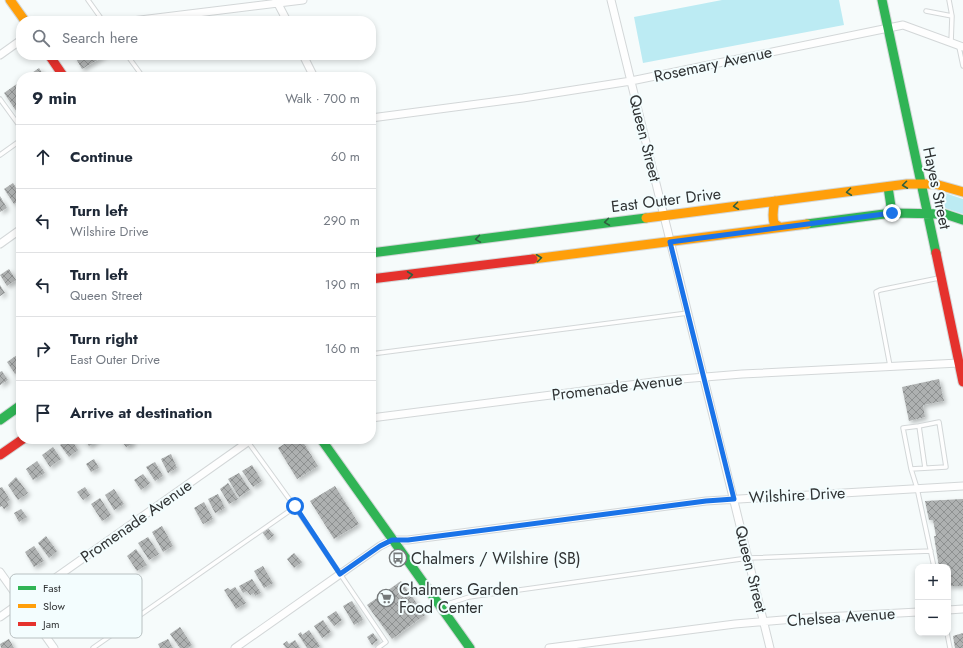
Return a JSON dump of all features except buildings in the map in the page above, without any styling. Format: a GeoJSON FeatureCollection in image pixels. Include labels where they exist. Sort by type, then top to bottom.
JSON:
{"type":"FeatureCollection","features":[{"type":"Feature","properties":{"kind":"street"},"geometry":{"type":"LineString","coordinates":[[10,0],[21,16]]}},
{"type":"Feature","properties":{"kind":"street"},"geometry":{"type":"LineString","coordinates":[[170,16],[303,0]]}},
{"type":"Feature","properties":{"kind":"street","name":"Queen Street"},"geometry":{"type":"LineString","coordinates":[[611,0],[770,648]]}},
{"type":"Feature","properties":{"kind":"street","name":"Hayes Street"},"geometry":{"type":"LineString","coordinates":[[882,0],[928,214],[940,278],[961,364],[963,382]]}},
{"type":"Feature","properties":{"kind":"street"},"geometry":{"type":"LineString","coordinates":[[277,2],[284,16]]}},
{"type":"Feature","properties":{"kind":"street","name":"Rosemary Avenue"},"geometry":{"type":"LineString","coordinates":[[376,117],[523,98],[631,81],[903,25],[961,46]]}},
{"type":"Feature","properties":{"kind":"street"},"geometry":{"type":"LineString","coordinates":[[0,55],[16,44]]}},
{"type":"Feature","properties":{"kind":"street"},"geometry":{"type":"LineString","coordinates":[[52,60],[61,72]]}},
{"type":"Feature","properties":{"kind":"street"},"geometry":{"type":"LineString","coordinates":[[306,60],[312,72]]}},
{"type":"Feature","properties":{"kind":"street","name":"East Outer Drive"},"geometry":{"type":"LineString","coordinates":[[376,252],[907,184],[939,185],[963,192]]}},
{"type":"Feature","properties":{"kind":"street"},"geometry":{"type":"LineString","coordinates":[[888,187],[892,213]]}},
{"type":"Feature","properties":{"kind":"street"},"geometry":{"type":"LineString","coordinates":[[775,201],[772,216],[774,223],[779,227]]}},
{"type":"Feature","properties":{"kind":"street"},"geometry":{"type":"LineString","coordinates":[[376,279],[892,213],[912,212],[945,214],[963,220]]}},
{"type":"Feature","properties":{"kind":"street"},"geometry":{"type":"LineString","coordinates":[[0,244],[16,233]]}},
{"type":"Feature","properties":{"kind":"street","name":"Promenade Avenue"},"geometry":{"type":"LineString","coordinates":[[376,417],[669,380],[742,374],[961,364]]}},
{"type":"Feature","properties":{"kind":"street"},"geometry":{"type":"LineString","coordinates":[[0,420],[16,409]]}},
{"type":"Feature","properties":{"kind":"street"},"geometry":{"type":"LineString","coordinates":[[0,455],[16,444]]}},
{"type":"Feature","properties":{"kind":"street","name":"Promenade Avenue"},"geometry":{"type":"LineString","coordinates":[[61,574],[243,444]]}},
{"type":"Feature","properties":{"kind":"street"},"geometry":{"type":"LineString","coordinates":[[325,444],[470,648]]}},
{"type":"Feature","properties":{"kind":"street","name":"Wilshire Drive"},"geometry":{"type":"LineString","coordinates":[[234,648],[380,546],[392,540],[408,540],[706,501],[963,486]]}},
{"type":"Feature","properties":{"kind":"street"},"geometry":{"type":"LineString","coordinates":[[0,572],[10,586]]}},
{"type":"Feature","properties":{"kind":"street"},"geometry":{"type":"LineString","coordinates":[[951,610],[963,609]]}},
{"type":"Feature","properties":{"kind":"street","name":"Promenade Avenue"},"geometry":{"type":"LineString","coordinates":[[0,617],[10,610]]}},
{"type":"Feature","properties":{"kind":"street","name":"Chelsea Avenue"},"geometry":{"type":"LineString","coordinates":[[549,648],[735,624],[915,612]]}},
{"type":"Feature","properties":{"kind":"street"},"geometry":{"type":"LineString","coordinates":[[47,638],[54,648]]}},
{"type":"Feature","properties":{"kind":"lane"},"geometry":{"type":"LineString","coordinates":[[88,0],[99,16]]}},
{"type":"Feature","properties":{"kind":"lane"},"geometry":{"type":"LineString","coordinates":[[949,0],[952,16],[951,42]]}},
{"type":"Feature","properties":{"kind":"lane"},"geometry":{"type":"LineString","coordinates":[[926,11],[952,16]]}},
{"type":"Feature","properties":{"kind":"lane"},"geometry":{"type":"LineString","coordinates":[[961,46],[963,66]]}},
{"type":"Feature","properties":{"kind":"lane"},"geometry":{"type":"LineString","coordinates":[[131,60],[140,72]]}},
{"type":"Feature","properties":{"kind":"lane"},"geometry":{"type":"LineString","coordinates":[[0,99],[16,121]]}},
{"type":"Feature","properties":{"kind":"lane"},"geometry":{"type":"LineString","coordinates":[[0,155],[16,144]]}},
{"type":"Feature","properties":{"kind":"lane"},"geometry":{"type":"LineString","coordinates":[[890,367],[876,292],[940,278]]}},
{"type":"Feature","properties":{"kind":"lane"},"geometry":{"type":"LineString","coordinates":[[376,353],[688,313]]}},
{"type":"Feature","properties":{"kind":"lane"},"geometry":{"type":"LineString","coordinates":[[911,470],[946,467],[939,422],[903,428],[911,470],[917,488],[933,564]]}},
{"type":"Feature","properties":{"kind":"lane"},"geometry":{"type":"LineString","coordinates":[[919,426],[925,468]]}},
{"type":"Feature","properties":{"kind":"lane"},"geometry":{"type":"LineString","coordinates":[[249,444],[295,506],[386,642],[378,648]]}},
{"type":"Feature","properties":{"kind":"lane"},"geometry":{"type":"LineString","coordinates":[[142,614],[295,506]]}},
{"type":"Feature","properties":{"kind":"lane"},"geometry":{"type":"LineString","coordinates":[[440,607],[469,597],[748,558],[931,551]]}},
{"type":"Feature","properties":{"kind":"lane"},"geometry":{"type":"LineString","coordinates":[[948,636],[950,648]]}},
{"type":"Feature","properties":{"kind":"lane"},"geometry":{"type":"LineString","coordinates":[[93,648],[107,638]]}},
{"type":"Feature","properties":{"kind":"shaded area"},"geometry":{"type":"Polygon","coordinates":[[[722,0],[839,0],[844,25],[643,63],[634,17],[722,0]]]}},
{"type":"Feature","properties":{"kind":"shaded area"},"geometry":{"type":"Polygon","coordinates":[[[942,192],[963,199],[963,214],[945,208],[942,192]]]}},
{"type":"Feature","properties":{"kind":"traffic: fast"},"geometry":{"type":"LineString","coordinates":[[882,0],[936,253]]}},
{"type":"Feature","properties":{"kind":"traffic: fast"},"geometry":{"type":"LineString","coordinates":[[888,187],[892,213]]}},
{"type":"Feature","properties":{"kind":"traffic: fast"},"geometry":{"type":"LineString","coordinates":[[807,224],[892,213],[945,214],[963,220]]}},
{"type":"Feature","properties":{"kind":"traffic: fast"},"geometry":{"type":"LineString","coordinates":[[376,252],[646,218]]}},
{"type":"Feature","properties":{"kind":"traffic: fast"},"geometry":{"type":"LineString","coordinates":[[0,420],[16,409]]}},
{"type":"Feature","properties":{"kind":"traffic: fast"},"geometry":{"type":"LineString","coordinates":[[325,444],[470,648]]}},
{"type":"Feature","properties":{"kind":"traffic: slow"},"geometry":{"type":"LineString","coordinates":[[10,0],[21,16]]}},
{"type":"Feature","properties":{"kind":"traffic: slow"},"geometry":{"type":"LineString","coordinates":[[646,218],[907,184],[935,184],[963,192]]}},
{"type":"Feature","properties":{"kind":"traffic: slow"},"geometry":{"type":"LineString","coordinates":[[775,201],[773,220],[779,227]]}},
{"type":"Feature","properties":{"kind":"traffic: slow"},"geometry":{"type":"LineString","coordinates":[[533,259],[807,224]]}},
{"type":"Feature","properties":{"kind":"traffic: jam"},"geometry":{"type":"LineString","coordinates":[[52,60],[61,72]]}},
{"type":"Feature","properties":{"kind":"traffic: jam"},"geometry":{"type":"LineString","coordinates":[[936,253],[963,382]]}},
{"type":"Feature","properties":{"kind":"traffic: jam"},"geometry":{"type":"LineString","coordinates":[[376,278],[533,259]]}},
{"type":"Feature","properties":{"kind":"traffic: jam"},"geometry":{"type":"LineString","coordinates":[[0,455],[16,444]]}},
{"type":"Feature","properties":{"kind":"place","name":"Chalmers / Wilshire (SB)"},"geometry":{"type":"Point","coordinates":[398,558]}},
{"type":"Feature","properties":{"kind":"place","name":"Chalmers Garden Food Center"},"geometry":{"type":"Point","coordinates":[386,598]}},
{"type":"Feature","properties":{"kind":"route"},"geometry":{"type":"LineString","coordinates":[[295,506],[340,574],[380,546],[392,540],[408,540],[706,501],[734,499],[670,242],[892,213]]}}]}
